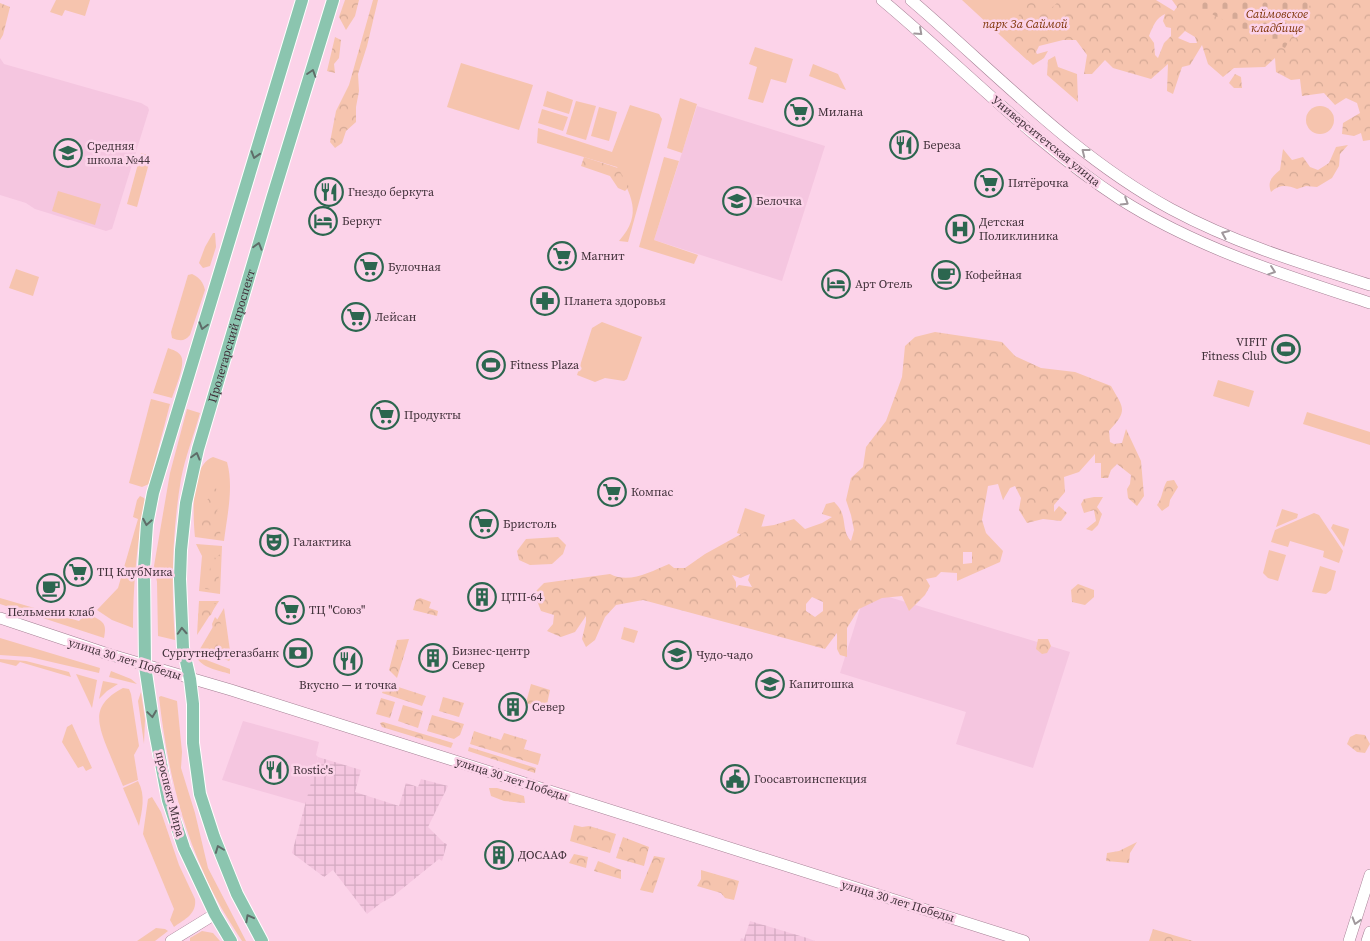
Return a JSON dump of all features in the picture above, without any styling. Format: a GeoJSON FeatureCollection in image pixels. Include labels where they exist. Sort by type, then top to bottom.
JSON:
{"type":"FeatureCollection","features":[{"type":"Feature","properties":{"kind":"main road"},"geometry":{"type":"LineString","coordinates":[[146,666],[144,552],[153,493],[302,0]]}},
{"type":"Feature","properties":{"kind":"main road","name":"Пролетарский проспект"},"geometry":{"type":"LineString","coordinates":[[190,679],[183,648],[180,579],[183,527],[191,477],[275,190],[334,0]]}},
{"type":"Feature","properties":{"kind":"main road","name":"Университетская улица"},"geometry":{"type":"LineString","coordinates":[[882,0],[1052,148],[1095,182],[1128,204],[1164,225],[1222,252],[1310,284],[1370,303]]}},
{"type":"Feature","properties":{"kind":"main road","name":"Университетская улица"},"geometry":{"type":"LineString","coordinates":[[911,0],[1058,130],[1114,174],[1146,194],[1172,209],[1246,243],[1309,266],[1370,285]]}},
{"type":"Feature","properties":{"kind":"main road","name":"улица 30 лет Победы"},"geometry":{"type":"LineString","coordinates":[[0,618],[146,666],[231,690],[1024,941]]}},
{"type":"Feature","properties":{"kind":"main road","name":"проспект Мира"},"geometry":{"type":"LineString","coordinates":[[146,666],[154,726],[168,800],[184,848],[215,914],[232,941]]}},
{"type":"Feature","properties":{"kind":"main road"},"geometry":{"type":"LineString","coordinates":[[190,679],[193,704],[192,743],[200,794],[214,837],[232,882],[244,910],[262,941]]}},
{"type":"Feature","properties":{"kind":"main road"},"geometry":{"type":"LineString","coordinates":[[1349,941],[1370,875]]}},
{"type":"Feature","properties":{"kind":"main road"},"geometry":{"type":"LineString","coordinates":[[171,941],[215,914]]}},
{"type":"Feature","properties":{"kind":"main road"},"geometry":{"type":"LineString","coordinates":[[1367,941],[1370,932]]}},
{"type":"Feature","properties":{"kind":"shaded area","name":"Средняя школа №44"},"geometry":{"type":"Polygon","coordinates":[[[0,58],[4,64],[141,103],[148,107],[149,110],[112,229],[106,231],[35,209],[26,203],[0,195],[0,58]]]}},
{"type":"Feature","properties":{"kind":"shaded area","name":"Белочка"},"geometry":{"type":"Polygon","coordinates":[[[697,106],[825,146],[782,281],[654,240],[697,106]]]}},
{"type":"Feature","properties":{"kind":"shaded area"},"geometry":{"type":"Polygon","coordinates":[[[866,590],[1070,652],[1033,768],[956,744],[966,712],[840,673],[866,590]]]}},
{"type":"Feature","properties":{"kind":"shaded area"},"geometry":{"type":"Polygon","coordinates":[[[243,721],[319,742],[316,755],[318,757],[306,804],[222,780],[243,721]]]}},
{"type":"Feature","properties":{"kind":"shaded area"},"geometry":{"type":"Polygon","coordinates":[[[318,757],[361,770],[355,792],[399,806],[406,783],[418,787],[421,779],[448,786],[428,827],[447,844],[442,861],[439,859],[392,897],[367,914],[333,870],[324,877],[292,853],[318,757]]]}},
{"type":"Feature","properties":{"kind":"shaded area"},"geometry":{"type":"Polygon","coordinates":[[[750,921],[815,941],[740,941],[741,938],[744,939],[750,921]]]}},
{"type":"Feature","properties":{"kind":"green space"},"geometry":{"type":"Polygon","coordinates":[[[56,0],[90,0],[85,16],[65,10],[62,16],[50,12],[56,0]]]}},
{"type":"Feature","properties":{"kind":"green space"},"geometry":{"type":"Polygon","coordinates":[[[345,0],[359,0],[355,16],[346,30],[339,17],[345,0]]]}},
{"type":"Feature","properties":{"kind":"green space"},"geometry":{"type":"Polygon","coordinates":[[[373,0],[378,0],[358,74],[359,91],[356,122],[346,131],[342,143],[335,148],[330,142],[336,111],[349,85],[373,0]]]}},
{"type":"Feature","properties":{"kind":"green space","name":"парк За Саймой"},"geometry":{"type":"Polygon","coordinates":[[[962,0],[1125,0],[1039,44],[1027,60],[962,0]]]}},
{"type":"Feature","properties":{"kind":"green space"},"geometry":{"type":"Polygon","coordinates":[[[1037,0],[1047,3],[1048,11],[1058,0],[1156,0],[1174,11],[1177,7],[1172,0],[1370,0],[1370,140],[1363,141],[1361,133],[1354,136],[1342,134],[1343,123],[1360,113],[1357,103],[1346,98],[1335,105],[1324,93],[1302,96],[1300,79],[1291,80],[1276,72],[1275,58],[1265,67],[1234,68],[1223,77],[1208,64],[1202,45],[1190,65],[1182,67],[1173,94],[1167,91],[1168,64],[1151,79],[1113,68],[1105,60],[1092,74],[1084,74],[1087,55],[1076,40],[1063,40],[1039,46],[1037,54],[1048,51],[1044,58],[1033,65],[1012,46],[1012,38],[1009,32],[1025,5],[1037,0]],[[1165,14],[1157,20],[1149,36],[1154,43],[1155,55],[1158,58],[1164,43],[1171,36],[1171,28],[1166,27],[1163,21],[1165,14]],[[1185,31],[1178,38],[1190,43],[1197,43],[1195,37],[1185,31]]]}},
{"type":"Feature","properties":{"kind":"green space","name":"Саймовское кладбище"},"geometry":{"type":"Polygon","coordinates":[[[1181,0],[1313,0],[1285,48],[1181,0]]]}},
{"type":"Feature","properties":{"kind":"green space"},"geometry":{"type":"Polygon","coordinates":[[[0,3],[10,7],[0,40],[0,3]]]}},
{"type":"Feature","properties":{"kind":"green space"},"geometry":{"type":"Polygon","coordinates":[[[335,37],[341,40],[339,58],[334,64],[335,73],[327,71],[335,37]]]}},
{"type":"Feature","properties":{"kind":"green space"},"geometry":{"type":"Polygon","coordinates":[[[755,47],[793,59],[786,83],[771,79],[763,103],[748,99],[757,67],[749,64],[755,47]]]}},
{"type":"Feature","properties":{"kind":"green space"},"geometry":{"type":"Polygon","coordinates":[[[1055,56],[1058,67],[1077,74],[1078,102],[1047,75],[1048,60],[1055,56]]]}},
{"type":"Feature","properties":{"kind":"green space"},"geometry":{"type":"Polygon","coordinates":[[[461,63],[533,85],[519,130],[447,107],[461,63]]]}},
{"type":"Feature","properties":{"kind":"green space"},"geometry":{"type":"Polygon","coordinates":[[[813,64],[838,74],[846,90],[809,76],[813,64]]]}},
{"type":"Feature","properties":{"kind":"green space"},"geometry":{"type":"Polygon","coordinates":[[[1235,74],[1241,77],[1242,88],[1234,88],[1229,83],[1235,74]]]}},
{"type":"Feature","properties":{"kind":"green space"},"geometry":{"type":"Polygon","coordinates":[[[547,91],[573,100],[569,114],[543,106],[547,91]]]}},
{"type":"Feature","properties":{"kind":"green space"},"geometry":{"type":"Polygon","coordinates":[[[680,98],[697,104],[682,153],[667,148],[680,98]]]}},
{"type":"Feature","properties":{"kind":"green space"},"geometry":{"type":"Polygon","coordinates":[[[576,101],[596,106],[586,140],[566,134],[576,101]]]}},
{"type":"Feature","properties":{"kind":"green space"},"geometry":{"type":"Polygon","coordinates":[[[630,105],[659,114],[662,119],[628,242],[619,241],[631,222],[632,204],[630,195],[617,167],[537,143],[538,128],[612,152],[630,105]]]}},
{"type":"Feature","properties":{"kind":"green space"},"geometry":{"type":"Polygon","coordinates":[[[1320,106],[1330,110],[1334,120],[1330,130],[1320,134],[1310,130],[1306,120],[1310,110],[1320,106]]]}},
{"type":"Feature","properties":{"kind":"green space"},"geometry":{"type":"Polygon","coordinates":[[[599,107],[617,112],[609,141],[591,136],[599,107]]]}},
{"type":"Feature","properties":{"kind":"green space"},"geometry":{"type":"Polygon","coordinates":[[[542,109],[568,117],[563,131],[538,123],[542,109]]]}},
{"type":"Feature","properties":{"kind":"green space"},"geometry":{"type":"Polygon","coordinates":[[[1348,145],[1340,154],[1339,166],[1332,178],[1317,187],[1306,186],[1297,189],[1283,186],[1271,192],[1270,182],[1280,170],[1283,149],[1292,160],[1303,157],[1310,167],[1318,170],[1329,163],[1336,147],[1348,145]]]}},
{"type":"Feature","properties":{"kind":"green space"},"geometry":{"type":"Polygon","coordinates":[[[141,153],[151,156],[137,207],[127,204],[141,153]]]}},
{"type":"Feature","properties":{"kind":"green space"},"geometry":{"type":"Polygon","coordinates":[[[584,157],[618,168],[629,187],[625,191],[618,188],[610,176],[581,166],[584,157]]]}},
{"type":"Feature","properties":{"kind":"green space"},"geometry":{"type":"Polygon","coordinates":[[[664,157],[679,161],[654,240],[698,255],[694,264],[639,247],[664,157]]]}},
{"type":"Feature","properties":{"kind":"green space"},"geometry":{"type":"Polygon","coordinates":[[[58,191],[101,204],[95,225],[52,211],[58,191]]]}},
{"type":"Feature","properties":{"kind":"green space"},"geometry":{"type":"Polygon","coordinates":[[[213,233],[215,233],[216,247],[210,266],[203,268],[199,263],[213,233]]]}},
{"type":"Feature","properties":{"kind":"green space"},"geometry":{"type":"Polygon","coordinates":[[[16,269],[39,277],[33,296],[9,288],[16,269]]]}},
{"type":"Feature","properties":{"kind":"green space"},"geometry":{"type":"Polygon","coordinates":[[[192,274],[201,280],[205,290],[190,335],[184,340],[177,340],[172,338],[171,332],[188,275],[192,274]]]}},
{"type":"Feature","properties":{"kind":"green space"},"geometry":{"type":"Polygon","coordinates":[[[602,322],[642,337],[627,379],[624,381],[605,378],[595,382],[577,375],[592,328],[602,322]]]}},
{"type":"Feature","properties":{"kind":"green space"},"geometry":{"type":"Polygon","coordinates":[[[935,332],[1002,342],[1015,356],[1041,368],[1075,372],[1111,386],[1122,409],[1119,418],[1109,431],[1110,442],[1114,444],[1122,443],[1126,429],[1141,461],[1144,496],[1137,506],[1128,498],[1127,489],[1130,484],[1131,475],[1117,464],[1111,470],[1108,478],[1101,478],[1101,463],[1095,463],[1095,454],[1079,472],[1064,477],[1065,492],[1054,505],[1054,512],[1059,506],[1067,513],[1061,521],[1043,519],[1027,523],[1019,510],[1021,498],[1015,486],[1010,488],[1003,500],[998,484],[988,486],[982,520],[986,533],[1003,551],[1000,562],[957,581],[957,573],[941,572],[936,577],[926,579],[930,586],[925,595],[909,611],[902,596],[882,598],[859,609],[847,628],[847,657],[840,655],[837,649],[837,633],[825,649],[643,600],[616,605],[605,617],[595,640],[586,647],[582,639],[586,616],[575,632],[561,637],[547,631],[553,624],[554,615],[541,611],[534,593],[544,583],[610,574],[625,578],[640,576],[669,564],[674,568],[685,568],[705,554],[752,528],[774,525],[794,519],[805,529],[822,523],[832,517],[822,514],[826,504],[834,502],[839,507],[846,532],[851,541],[854,530],[846,500],[851,478],[863,467],[866,447],[886,421],[902,377],[905,346],[915,337],[935,332]],[[963,552],[963,564],[972,563],[972,552],[963,552]],[[750,574],[740,578],[732,575],[736,582],[736,588],[739,585],[752,587],[748,580],[750,574]],[[812,597],[806,604],[806,611],[815,617],[823,611],[823,602],[812,597]]]}},
{"type":"Feature","properties":{"kind":"green space"},"geometry":{"type":"Polygon","coordinates":[[[168,348],[178,353],[182,360],[180,377],[172,398],[153,393],[168,348]]]}},
{"type":"Feature","properties":{"kind":"green space"},"geometry":{"type":"Polygon","coordinates":[[[1218,380],[1254,391],[1249,407],[1213,396],[1218,380]]]}},
{"type":"Feature","properties":{"kind":"green space"},"geometry":{"type":"Polygon","coordinates":[[[151,399],[170,404],[149,484],[142,487],[129,483],[151,399]]]}},
{"type":"Feature","properties":{"kind":"green space"},"geometry":{"type":"Polygon","coordinates":[[[187,409],[200,413],[187,454],[178,499],[174,539],[173,580],[175,640],[158,636],[157,582],[154,566],[170,473],[187,409]]]}},
{"type":"Feature","properties":{"kind":"green space"},"geometry":{"type":"Polygon","coordinates":[[[1307,412],[1370,432],[1370,445],[1303,424],[1307,412]]]}},
{"type":"Feature","properties":{"kind":"green space"},"geometry":{"type":"Polygon","coordinates":[[[213,457],[227,462],[229,472],[229,502],[224,541],[195,537],[194,505],[197,481],[200,470],[213,457]]]}},
{"type":"Feature","properties":{"kind":"green space"},"geometry":{"type":"Polygon","coordinates":[[[1174,480],[1178,487],[1170,500],[1169,506],[1162,511],[1157,505],[1167,481],[1174,480]]]}},
{"type":"Feature","properties":{"kind":"green space"},"geometry":{"type":"Polygon","coordinates":[[[214,488],[220,490],[223,505],[217,510],[221,538],[212,539],[204,533],[199,515],[214,488]]]}},
{"type":"Feature","properties":{"kind":"green space"},"geometry":{"type":"Polygon","coordinates":[[[140,496],[145,500],[136,564],[133,628],[112,620],[97,610],[118,588],[138,519],[133,517],[137,500],[140,496]]]}},
{"type":"Feature","properties":{"kind":"green space"},"geometry":{"type":"Polygon","coordinates":[[[1103,497],[1097,507],[1102,514],[1098,525],[1092,531],[1086,529],[1096,521],[1094,510],[1084,513],[1081,504],[1084,499],[1103,497]]]}},
{"type":"Feature","properties":{"kind":"green space"},"geometry":{"type":"Polygon","coordinates":[[[745,508],[765,515],[761,528],[745,536],[737,533],[745,508]]]}},
{"type":"Feature","properties":{"kind":"green space"},"geometry":{"type":"Polygon","coordinates":[[[1282,509],[1298,514],[1297,518],[1276,527],[1282,509]]]}},
{"type":"Feature","properties":{"kind":"green space"},"geometry":{"type":"Polygon","coordinates":[[[1314,513],[1319,515],[1343,551],[1339,563],[1323,557],[1324,551],[1290,541],[1288,547],[1271,542],[1275,530],[1314,513]]]}},
{"type":"Feature","properties":{"kind":"green space"},"geometry":{"type":"Polygon","coordinates":[[[1333,524],[1349,529],[1344,547],[1331,528],[1333,524]]]}},
{"type":"Feature","properties":{"kind":"green space"},"geometry":{"type":"Polygon","coordinates":[[[558,537],[566,545],[563,554],[552,564],[530,565],[519,560],[517,551],[526,539],[558,537]]]}},
{"type":"Feature","properties":{"kind":"green space"},"geometry":{"type":"Polygon","coordinates":[[[196,544],[222,546],[220,594],[199,591],[202,556],[196,544]]]}},
{"type":"Feature","properties":{"kind":"green space"},"geometry":{"type":"Polygon","coordinates":[[[1269,550],[1286,555],[1278,581],[1268,578],[1263,573],[1269,550]]]}},
{"type":"Feature","properties":{"kind":"green space"},"geometry":{"type":"Polygon","coordinates":[[[220,554],[221,567],[216,590],[205,589],[211,564],[208,560],[212,557],[216,558],[220,554]]]}},
{"type":"Feature","properties":{"kind":"green space"},"geometry":{"type":"Polygon","coordinates":[[[1320,566],[1336,571],[1331,590],[1326,594],[1312,592],[1320,566]]]}},
{"type":"Feature","properties":{"kind":"green space"},"geometry":{"type":"Polygon","coordinates":[[[1078,584],[1094,590],[1094,597],[1085,605],[1072,602],[1071,590],[1078,584]]]}},
{"type":"Feature","properties":{"kind":"green space"},"geometry":{"type":"Polygon","coordinates":[[[0,598],[79,621],[87,613],[102,622],[105,628],[104,638],[0,604],[0,598]]]}},
{"type":"Feature","properties":{"kind":"green space"},"geometry":{"type":"Polygon","coordinates":[[[420,598],[431,602],[429,608],[438,611],[437,616],[413,610],[416,600],[420,598]]]}},
{"type":"Feature","properties":{"kind":"green space"},"geometry":{"type":"Polygon","coordinates":[[[199,601],[219,601],[197,635],[199,601]]]}},
{"type":"Feature","properties":{"kind":"green space"},"geometry":{"type":"Polygon","coordinates":[[[209,603],[216,603],[211,615],[205,618],[198,628],[198,614],[209,603]]]}},
{"type":"Feature","properties":{"kind":"green space"},"geometry":{"type":"Polygon","coordinates":[[[224,608],[231,658],[229,661],[200,649],[224,608]]]}},
{"type":"Feature","properties":{"kind":"green space"},"geometry":{"type":"Polygon","coordinates":[[[215,617],[221,623],[222,640],[217,645],[222,650],[225,649],[222,656],[203,645],[210,641],[213,629],[212,624],[215,617]]]}},
{"type":"Feature","properties":{"kind":"green space"},"geometry":{"type":"Polygon","coordinates":[[[624,627],[638,631],[634,643],[621,639],[624,627]]]}},
{"type":"Feature","properties":{"kind":"green space"},"geometry":{"type":"Polygon","coordinates":[[[0,638],[100,668],[99,673],[30,657],[0,655],[0,638]]]}},
{"type":"Feature","properties":{"kind":"green space"},"geometry":{"type":"Polygon","coordinates":[[[409,639],[397,678],[389,670],[397,640],[409,639]]]}},
{"type":"Feature","properties":{"kind":"green space"},"geometry":{"type":"Polygon","coordinates":[[[1038,639],[1048,639],[1051,646],[1047,653],[1042,654],[1036,649],[1038,639]]]}},
{"type":"Feature","properties":{"kind":"green space"},"geometry":{"type":"Polygon","coordinates":[[[196,656],[230,669],[230,674],[206,666],[196,656]]]}},
{"type":"Feature","properties":{"kind":"green space"},"geometry":{"type":"Polygon","coordinates":[[[0,659],[26,661],[69,672],[71,677],[20,662],[16,666],[0,662],[0,659]]]}},
{"type":"Feature","properties":{"kind":"green space"},"geometry":{"type":"Polygon","coordinates":[[[111,671],[131,679],[137,684],[109,677],[111,671]]]}},
{"type":"Feature","properties":{"kind":"green space"},"geometry":{"type":"Polygon","coordinates":[[[76,674],[97,680],[92,708],[76,674]]]}},
{"type":"Feature","properties":{"kind":"green space"},"geometry":{"type":"Polygon","coordinates":[[[103,681],[118,684],[99,699],[103,681]]]}},
{"type":"Feature","properties":{"kind":"green space"},"geometry":{"type":"Polygon","coordinates":[[[386,683],[426,696],[422,706],[382,693],[386,683]]]}},
{"type":"Feature","properties":{"kind":"green space"},"geometry":{"type":"Polygon","coordinates":[[[531,684],[550,690],[546,709],[526,703],[531,684]]]}},
{"type":"Feature","properties":{"kind":"green space"},"geometry":{"type":"Polygon","coordinates":[[[123,688],[129,689],[131,694],[139,746],[134,755],[138,780],[123,786],[104,740],[99,723],[99,715],[106,701],[123,688]]]}},
{"type":"Feature","properties":{"kind":"green space"},"geometry":{"type":"Polygon","coordinates":[[[141,692],[145,719],[144,744],[138,701],[141,692]]]}},
{"type":"Feature","properties":{"kind":"green space"},"geometry":{"type":"Polygon","coordinates":[[[159,697],[177,701],[182,752],[181,768],[195,813],[208,868],[246,941],[242,941],[226,916],[194,850],[169,764],[159,697]]]}},
{"type":"Feature","properties":{"kind":"green space"},"geometry":{"type":"Polygon","coordinates":[[[443,697],[464,703],[459,717],[439,711],[443,697]]]}},
{"type":"Feature","properties":{"kind":"green space"},"geometry":{"type":"Polygon","coordinates":[[[381,698],[395,702],[390,718],[376,714],[381,698]]]}},
{"type":"Feature","properties":{"kind":"green space"},"geometry":{"type":"Polygon","coordinates":[[[403,705],[423,711],[418,728],[398,721],[403,705]]]}},
{"type":"Feature","properties":{"kind":"green space"},"geometry":{"type":"Polygon","coordinates":[[[432,715],[464,724],[460,735],[454,739],[427,731],[432,715]]]}},
{"type":"Feature","properties":{"kind":"green space"},"geometry":{"type":"Polygon","coordinates":[[[383,722],[453,743],[451,748],[382,727],[380,723],[383,722]]]}},
{"type":"Feature","properties":{"kind":"green space"},"geometry":{"type":"Polygon","coordinates":[[[72,724],[92,768],[86,771],[83,766],[78,768],[62,742],[67,727],[72,724]]]}},
{"type":"Feature","properties":{"kind":"green space"},"geometry":{"type":"Polygon","coordinates":[[[474,731],[501,740],[504,733],[527,740],[524,749],[541,754],[538,765],[470,744],[474,731]]]}},
{"type":"Feature","properties":{"kind":"green space"},"geometry":{"type":"Polygon","coordinates":[[[1356,734],[1365,735],[1370,744],[1365,753],[1357,752],[1347,744],[1350,737],[1356,734]]]}},
{"type":"Feature","properties":{"kind":"green space"},"geometry":{"type":"Polygon","coordinates":[[[469,747],[536,768],[535,773],[468,751],[469,747]]]}},
{"type":"Feature","properties":{"kind":"green space"},"geometry":{"type":"Polygon","coordinates":[[[138,781],[143,798],[139,826],[123,788],[138,781]]]}},
{"type":"Feature","properties":{"kind":"green space"},"geometry":{"type":"Polygon","coordinates":[[[489,788],[497,788],[524,796],[525,803],[504,801],[491,796],[489,788]]]}},
{"type":"Feature","properties":{"kind":"green space"},"geometry":{"type":"Polygon","coordinates":[[[152,797],[161,812],[179,865],[195,899],[192,912],[186,919],[174,927],[170,920],[174,909],[143,834],[148,799],[152,797]]]}},
{"type":"Feature","properties":{"kind":"green space"},"geometry":{"type":"Polygon","coordinates":[[[574,825],[589,826],[616,834],[610,853],[570,841],[574,825]]]}},
{"type":"Feature","properties":{"kind":"green space"},"geometry":{"type":"Polygon","coordinates":[[[623,837],[649,847],[644,866],[616,858],[623,837]]]}},
{"type":"Feature","properties":{"kind":"green space"},"geometry":{"type":"Polygon","coordinates":[[[1137,842],[1130,853],[1129,863],[1106,861],[1107,853],[1119,851],[1137,842]]]}},
{"type":"Feature","properties":{"kind":"green space"},"geometry":{"type":"Polygon","coordinates":[[[574,854],[588,857],[586,868],[569,863],[574,854]]]}},
{"type":"Feature","properties":{"kind":"green space"},"geometry":{"type":"Polygon","coordinates":[[[654,856],[665,858],[653,893],[640,890],[654,856]]]}},
{"type":"Feature","properties":{"kind":"green space"},"geometry":{"type":"Polygon","coordinates":[[[598,861],[621,870],[621,879],[594,871],[598,861]]]}},
{"type":"Feature","properties":{"kind":"green space"},"geometry":{"type":"Polygon","coordinates":[[[701,870],[739,881],[734,900],[725,898],[721,893],[697,886],[701,879],[701,870]]]}},
{"type":"Feature","properties":{"kind":"green space"},"geometry":{"type":"Polygon","coordinates":[[[156,928],[168,931],[155,941],[137,941],[156,928]]]}},
{"type":"Feature","properties":{"kind":"green space"},"geometry":{"type":"Polygon","coordinates":[[[1153,929],[1193,941],[1149,941],[1153,929]]]}},
{"type":"Feature","properties":{"kind":"green space"},"geometry":{"type":"Polygon","coordinates":[[[202,931],[213,933],[220,941],[190,941],[190,938],[202,931]]]}},
{"type":"Feature","properties":{"kind":"place","name":"Милана"},"geometry":{"type":"Point","coordinates":[799,112]}},
{"type":"Feature","properties":{"kind":"place","name":"Береза"},"geometry":{"type":"Point","coordinates":[904,145]}},
{"type":"Feature","properties":{"kind":"place","name":"Средняя школа №44"},"geometry":{"type":"Point","coordinates":[68,153]}},
{"type":"Feature","properties":{"kind":"place","name":"Пятёрочка"},"geometry":{"type":"Point","coordinates":[989,183]}},
{"type":"Feature","properties":{"kind":"place","name":"Гнездо беркута"},"geometry":{"type":"Point","coordinates":[329,192]}},
{"type":"Feature","properties":{"kind":"place","name":"Белочка"},"geometry":{"type":"Point","coordinates":[737,201]}},
{"type":"Feature","properties":{"kind":"place","name":"Беркут"},"geometry":{"type":"Point","coordinates":[323,221]}},
{"type":"Feature","properties":{"kind":"place","name":"Детская Поликлиника"},"geometry":{"type":"Point","coordinates":[960,229]}},
{"type":"Feature","properties":{"kind":"place","name":"Магнит"},"geometry":{"type":"Point","coordinates":[562,256]}},
{"type":"Feature","properties":{"kind":"place","name":"Булочная"},"geometry":{"type":"Point","coordinates":[369,267]}},
{"type":"Feature","properties":{"kind":"place","name":"Кофейная"},"geometry":{"type":"Point","coordinates":[946,275]}},
{"type":"Feature","properties":{"kind":"place","name":"Арт Отель"},"geometry":{"type":"Point","coordinates":[836,284]}},
{"type":"Feature","properties":{"kind":"place","name":"Планета здоровья"},"geometry":{"type":"Point","coordinates":[545,301]}},
{"type":"Feature","properties":{"kind":"place","name":"Лейсан"},"geometry":{"type":"Point","coordinates":[356,317]}},
{"type":"Feature","properties":{"kind":"place","name":"VIFIT Fitness Club"},"geometry":{"type":"Point","coordinates":[1286,349]}},
{"type":"Feature","properties":{"kind":"place","name":"Fitness Plaza"},"geometry":{"type":"Point","coordinates":[491,365]}},
{"type":"Feature","properties":{"kind":"place","name":"Продукты"},"geometry":{"type":"Point","coordinates":[385,415]}},
{"type":"Feature","properties":{"kind":"place","name":"Компас"},"geometry":{"type":"Point","coordinates":[612,492]}},
{"type":"Feature","properties":{"kind":"place","name":"Бристоль"},"geometry":{"type":"Point","coordinates":[484,524]}},
{"type":"Feature","properties":{"kind":"place","name":"Галактика"},"geometry":{"type":"Point","coordinates":[274,542]}},
{"type":"Feature","properties":{"kind":"place","name":"ТЦ КлубNика"},"geometry":{"type":"Point","coordinates":[78,572]}},
{"type":"Feature","properties":{"kind":"place","name":"Пельмени клаб"},"geometry":{"type":"Point","coordinates":[51,588]}},
{"type":"Feature","properties":{"kind":"place","name":"ЦТП-64"},"geometry":{"type":"Point","coordinates":[482,597]}},
{"type":"Feature","properties":{"kind":"place","name":"ТЦ \"Союз\""},"geometry":{"type":"Point","coordinates":[290,610]}},
{"type":"Feature","properties":{"kind":"place","name":"Сургутнефтегазбанк"},"geometry":{"type":"Point","coordinates":[298,653]}},
{"type":"Feature","properties":{"kind":"place","name":"Чудо-чадо"},"geometry":{"type":"Point","coordinates":[677,655]}},
{"type":"Feature","properties":{"kind":"place","name":"Бизнес-центр Север"},"geometry":{"type":"Point","coordinates":[433,658]}},
{"type":"Feature","properties":{"kind":"place","name":"Вкусно — и точка"},"geometry":{"type":"Point","coordinates":[348,661]}},
{"type":"Feature","properties":{"kind":"place","name":"Капитошка"},"geometry":{"type":"Point","coordinates":[770,684]}},
{"type":"Feature","properties":{"kind":"place","name":"Север"},"geometry":{"type":"Point","coordinates":[513,707]}},
{"type":"Feature","properties":{"kind":"place","name":"Rostiс's"},"geometry":{"type":"Point","coordinates":[274,770]}},
{"type":"Feature","properties":{"kind":"place","name":"Гоосавтоинспекция"},"geometry":{"type":"Point","coordinates":[735,779]}},
{"type":"Feature","properties":{"kind":"place","name":"ДОСААФ"},"geometry":{"type":"Point","coordinates":[499,855]}}]}
